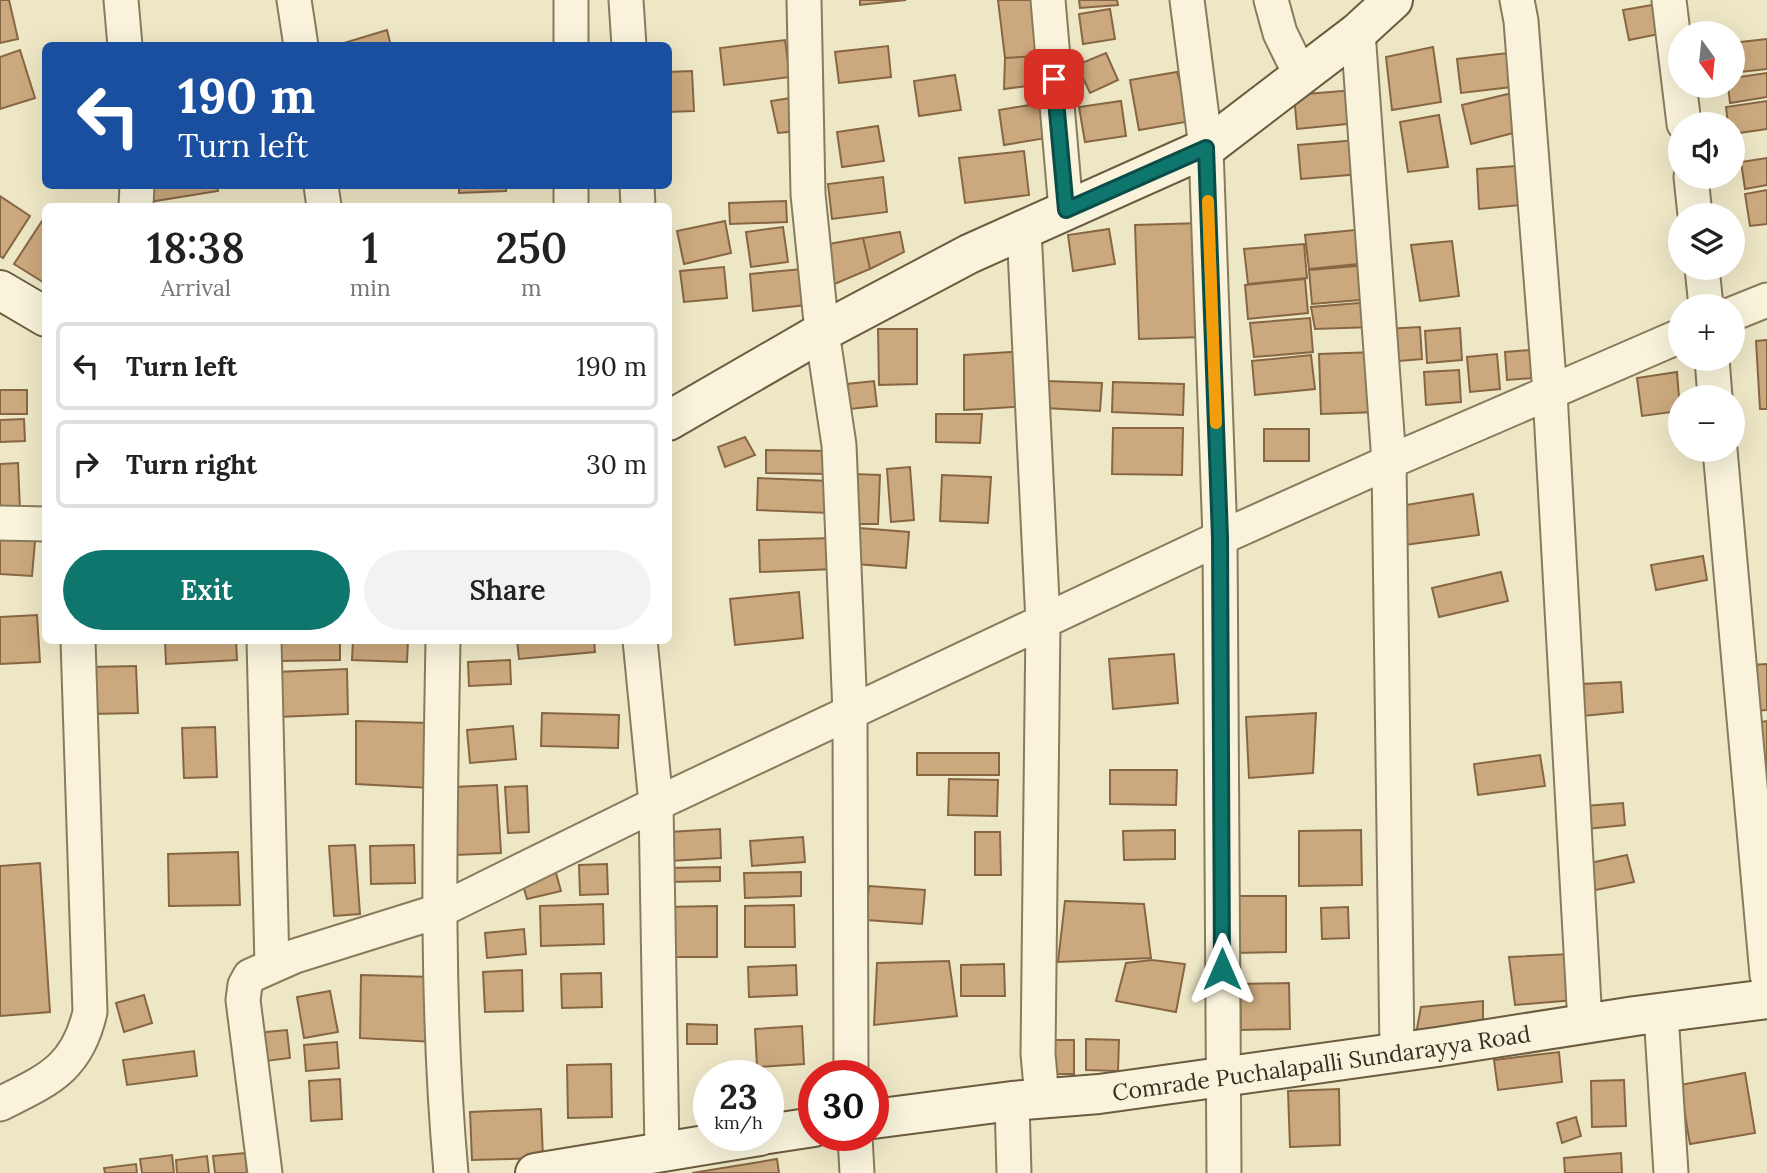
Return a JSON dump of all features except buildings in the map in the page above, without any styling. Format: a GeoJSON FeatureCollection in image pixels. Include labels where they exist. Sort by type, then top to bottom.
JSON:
{"type":"FeatureCollection","features":[{"type":"Feature","properties":{"kind":"street"},"geometry":{"type":"LineString","coordinates":[[121,0],[125,42]]}},
{"type":"Feature","properties":{"kind":"street"},"geometry":{"type":"LineString","coordinates":[[294,0],[300,42]]}},
{"type":"Feature","properties":{"kind":"street"},"geometry":{"type":"LineString","coordinates":[[571,0],[571,42]]}},
{"type":"Feature","properties":{"kind":"street"},"geometry":{"type":"LineString","coordinates":[[626,0],[629,42]]}},
{"type":"Feature","properties":{"kind":"street"},"geometry":{"type":"LineString","coordinates":[[804,0],[808,194],[822,332],[839,445],[850,713],[851,1060]]}},
{"type":"Feature","properties":{"kind":"street"},"geometry":{"type":"LineString","coordinates":[[1048,0],[1066,210]]}},
{"type":"Feature","properties":{"kind":"street"},"geometry":{"type":"LineString","coordinates":[[1186,0],[1206,148],[1220,538],[1224,1173]]}},
{"type":"Feature","properties":{"kind":"street"},"geometry":{"type":"LineString","coordinates":[[1271,0],[1280,33],[1301,76]]}},
{"type":"Feature","properties":{"kind":"street"},"geometry":{"type":"LineString","coordinates":[[672,419],[822,332],[969,254],[1206,148],[1358,32],[1394,0]]}},
{"type":"Feature","properties":{"kind":"street"},"geometry":{"type":"LineString","coordinates":[[1517,0],[1521,22],[1550,393],[1585,1023]]}},
{"type":"Feature","properties":{"kind":"street"},"geometry":{"type":"LineString","coordinates":[[1669,0],[1683,112]]}},
{"type":"Feature","properties":{"kind":"street"},"geometry":{"type":"LineString","coordinates":[[1358,32],[1389,462],[1397,1053]]}},
{"type":"Feature","properties":{"kind":"street"},"geometry":{"type":"LineString","coordinates":[[1014,1173],[1038,1054],[1043,622],[1024,229]]}},
{"type":"Feature","properties":{"kind":"street"},"geometry":{"type":"LineString","coordinates":[[0,290],[42,315]]}},
{"type":"Feature","properties":{"kind":"street"},"geometry":{"type":"LineString","coordinates":[[1745,309],[1767,300]]}},
{"type":"Feature","properties":{"kind":"street"},"geometry":{"type":"LineString","coordinates":[[265,1173],[243,1000],[245,985],[250,976],[295,956],[439,911],[656,804],[1220,538],[1668,341]]}},
{"type":"Feature","properties":{"kind":"street"},"geometry":{"type":"LineString","coordinates":[[1721,462],[1767,975]]}},
{"type":"Feature","properties":{"kind":"street"},"geometry":{"type":"LineString","coordinates":[[0,523],[42,524]]}},
{"type":"Feature","properties":{"kind":"street"},"geometry":{"type":"LineString","coordinates":[[0,1104],[50,1079],[65,1065],[85,1033],[90,1012],[78,644]]}},
{"type":"Feature","properties":{"kind":"street"},"geometry":{"type":"LineString","coordinates":[[264,644],[272,966]]}},
{"type":"Feature","properties":{"kind":"street"},"geometry":{"type":"LineString","coordinates":[[443,644],[439,911],[451,1173]]}},
{"type":"Feature","properties":{"kind":"street"},"geometry":{"type":"LineString","coordinates":[[640,644],[656,804],[662,1152]]}},
{"type":"Feature","properties":{"kind":"street","name":"Comrade Puchalapalli Sundarayya Road"},"geometry":{"type":"LineString","coordinates":[[889,1117],[1099,1094],[1767,999]]}},
{"type":"Feature","properties":{"kind":"street"},"geometry":{"type":"LineString","coordinates":[[1661,1013],[1671,1173]]}},
{"type":"Feature","properties":{"kind":"street"},"geometry":{"type":"LineString","coordinates":[[535,1173],[693,1147]]}},
{"type":"Feature","properties":{"kind":"street"},"geometry":{"type":"LineString","coordinates":[[856,1151],[857,1173]]}},
{"type":"Feature","properties":{"kind":"slow traffic"},"geometry":{"type":"LineString","coordinates":[[1208,201],[1216,423]]}},
{"type":"Feature","properties":{"kind":"route"},"geometry":{"type":"LineString","coordinates":[[1054,79],[1066,210],[1206,148],[1220,538],[1222,969]]}}]}
